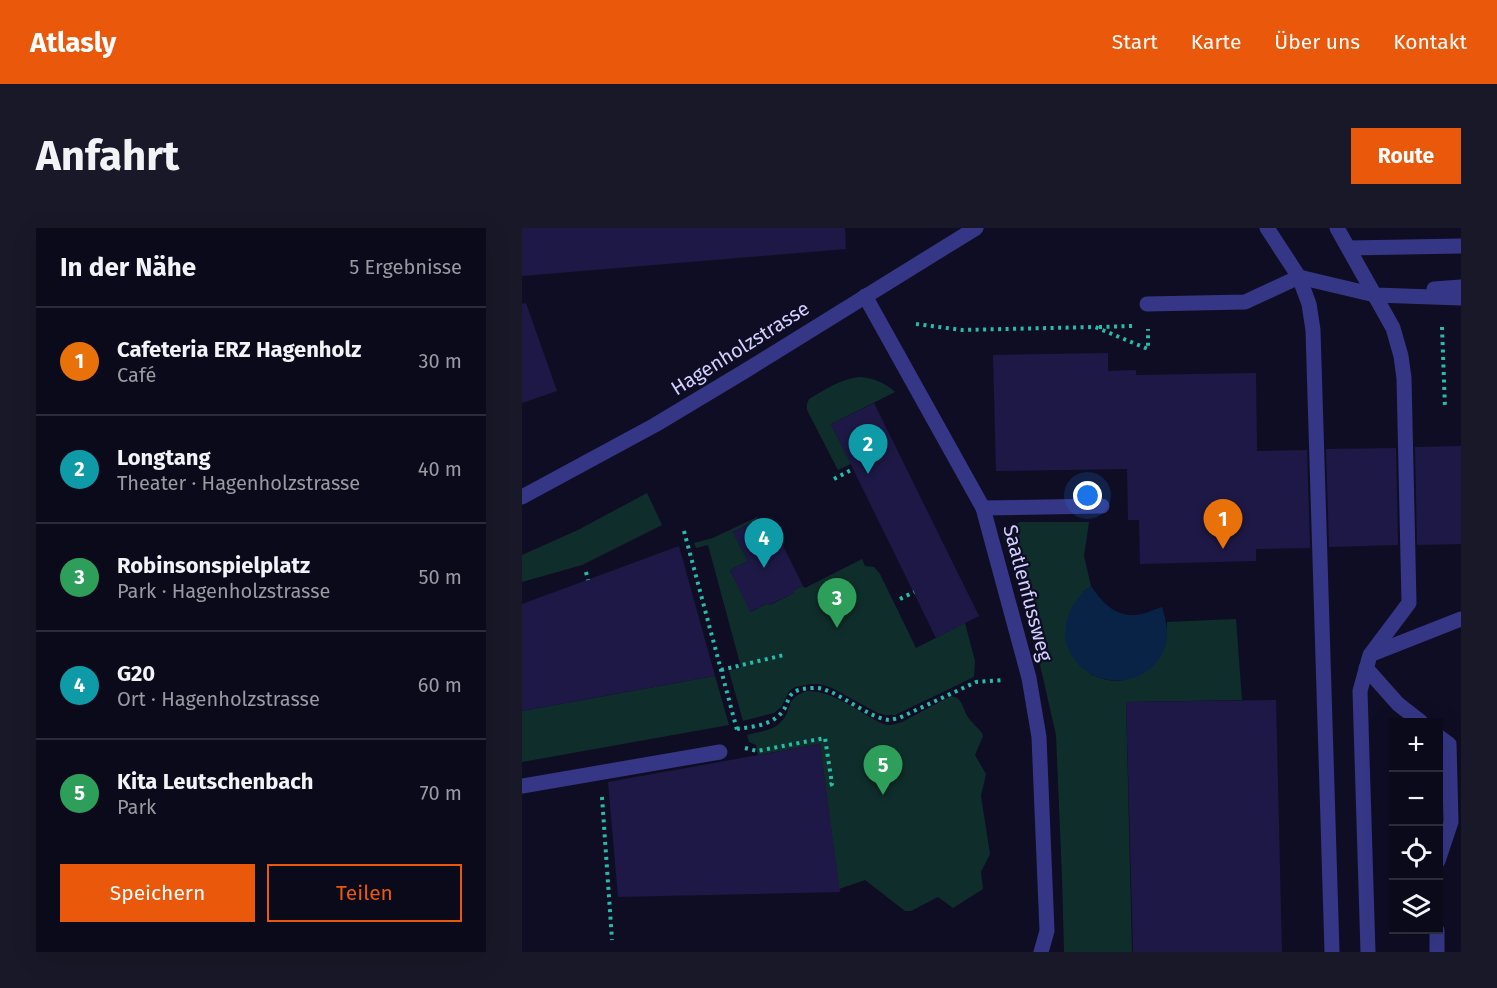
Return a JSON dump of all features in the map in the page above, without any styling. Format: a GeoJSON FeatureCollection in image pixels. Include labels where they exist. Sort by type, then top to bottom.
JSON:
{"type":"FeatureCollection","features":[{"type":"Feature","properties":{"kind":"street","name":"Hagenholzstrasse"},"geometry":{"type":"LineString","coordinates":[[522,497],[655,425],[976,228]]}},
{"type":"Feature","properties":{"kind":"street"},"geometry":{"type":"LineString","coordinates":[[1268,228],[1299,277],[1309,304],[1313,330],[1332,952]]}},
{"type":"Feature","properties":{"kind":"street"},"geometry":{"type":"LineString","coordinates":[[1337,228],[1393,328],[1404,378],[1409,603],[1368,661],[1360,692],[1368,952]]}},
{"type":"Feature","properties":{"kind":"street"},"geometry":{"type":"LineString","coordinates":[[1349,248],[1461,246]]}},
{"type":"Feature","properties":{"kind":"street"},"geometry":{"type":"LineString","coordinates":[[1147,304],[1245,302],[1299,277],[1375,295],[1461,298]]}},
{"type":"Feature","properties":{"kind":"street"},"geometry":{"type":"LineString","coordinates":[[1375,295],[1461,287]]}},
{"type":"Feature","properties":{"kind":"street","name":"Saatlenfussweg"},"geometry":{"type":"LineString","coordinates":[[865,296],[983,508],[1029,678],[1039,737],[1047,932],[1041,952]]}},
{"type":"Feature","properties":{"kind":"street"},"geometry":{"type":"LineString","coordinates":[[983,508],[1102,506]]}},
{"type":"Feature","properties":{"kind":"street"},"geometry":{"type":"LineString","coordinates":[[1368,661],[1461,619]]}},
{"type":"Feature","properties":{"kind":"street"},"geometry":{"type":"LineString","coordinates":[[1368,661],[1398,704],[1415,718]]}},
{"type":"Feature","properties":{"kind":"street"},"geometry":{"type":"LineString","coordinates":[[1443,740],[1449,744],[1451,822],[1443,846]]}},
{"type":"Feature","properties":{"kind":"street"},"geometry":{"type":"LineString","coordinates":[[522,786],[720,752]]}},
{"type":"Feature","properties":{"kind":"street"},"geometry":{"type":"LineString","coordinates":[[1437,934],[1437,952]]}},
{"type":"Feature","properties":{"kind":"path"},"geometry":{"type":"LineString","coordinates":[[1095,327],[1149,349],[1147,304]]}},
{"type":"Feature","properties":{"kind":"path"},"geometry":{"type":"LineString","coordinates":[[916,324],[962,330],[1135,326]]}},
{"type":"Feature","properties":{"kind":"path"},"geometry":{"type":"LineString","coordinates":[[1442,327],[1444,408]]}},
{"type":"Feature","properties":{"kind":"path"},"geometry":{"type":"LineString","coordinates":[[834,479],[853,469]]}},
{"type":"Feature","properties":{"kind":"path"},"geometry":{"type":"LineString","coordinates":[[684,531],[699,595],[742,748]]}},
{"type":"Feature","properties":{"kind":"path"},"geometry":{"type":"LineString","coordinates":[[586,572],[588,580]]}},
{"type":"Feature","properties":{"kind":"path"},"geometry":{"type":"LineString","coordinates":[[900,599],[914,592]]}},
{"type":"Feature","properties":{"kind":"path"},"geometry":{"type":"LineString","coordinates":[[721,670],[784,655]]}},
{"type":"Feature","properties":{"kind":"path"},"geometry":{"type":"LineString","coordinates":[[737,729],[769,723],[779,716],[789,695],[796,690],[822,688],[880,718],[891,720],[976,682],[1029,678]]}},
{"type":"Feature","properties":{"kind":"path"},"geometry":{"type":"LineString","coordinates":[[720,752],[742,748],[757,751],[825,738],[832,784],[825,786]]}},
{"type":"Feature","properties":{"kind":"path"},"geometry":{"type":"LineString","coordinates":[[600,772],[612,940]]}},
{"type":"Feature","properties":{"kind":"green space"},"geometry":{"type":"Polygon","coordinates":[[[860,377],[870,378],[895,392],[831,424],[851,464],[838,470],[807,410],[807,404],[809,399],[833,385],[860,377]]]}},
{"type":"Feature","properties":{"kind":"green space"},"geometry":{"type":"Polygon","coordinates":[[[647,493],[662,525],[582,565],[522,582],[522,555],[578,530],[647,493]]]}},
{"type":"Feature","properties":{"kind":"green space"},"geometry":{"type":"Polygon","coordinates":[[[757,517],[758,519],[733,532],[748,561],[730,570],[751,612],[768,603],[770,605],[794,593],[794,590],[803,586],[805,588],[862,559],[865,566],[874,567],[880,574],[916,648],[965,623],[975,661],[974,677],[895,715],[878,713],[820,684],[795,687],[789,691],[782,706],[774,713],[743,721],[729,671],[741,667],[708,545],[696,548],[694,543],[713,538],[757,517]]]}},
{"type":"Feature","properties":{"kind":"green space"},"geometry":{"type":"Polygon","coordinates":[[[1020,522],[1089,522],[1084,556],[1091,586],[1083,592],[1090,674],[1118,681],[1135,676],[1148,668],[1163,651],[1167,622],[1236,619],[1242,700],[1126,702],[1132,952],[1064,952],[1056,735],[1031,625],[1002,532],[1020,522]]]}},
{"type":"Feature","properties":{"kind":"green space"},"geometry":{"type":"Polygon","coordinates":[[[715,676],[729,725],[522,762],[522,711],[715,676]]]}},
{"type":"Feature","properties":{"kind":"green space"},"geometry":{"type":"Polygon","coordinates":[[[807,691],[832,696],[878,722],[888,725],[902,722],[951,696],[960,700],[967,716],[983,736],[975,755],[986,774],[981,796],[990,854],[981,872],[983,889],[953,908],[938,897],[911,911],[905,911],[865,880],[839,889],[820,744],[758,755],[756,745],[749,742],[747,735],[777,726],[787,714],[792,701],[807,691]]]}},
{"type":"Feature","properties":{"kind":"water"},"geometry":{"type":"Polygon","coordinates":[[[1091,586],[1104,602],[1120,613],[1137,615],[1162,607],[1167,627],[1167,639],[1161,656],[1151,668],[1138,676],[1123,680],[1107,680],[1092,675],[1079,665],[1069,651],[1065,627],[1072,607],[1091,586]]]}},
{"type":"Feature","properties":{"kind":"building"},"geometry":{"type":"Polygon","coordinates":[[[522,228],[845,228],[846,249],[522,276],[522,228]]]}},
{"type":"Feature","properties":{"kind":"building"},"geometry":{"type":"Polygon","coordinates":[[[526,303],[557,391],[522,403],[522,304],[526,303]]]}},
{"type":"Feature","properties":{"kind":"building"},"geometry":{"type":"Polygon","coordinates":[[[1108,353],[1108,371],[1136,370],[1136,375],[1256,373],[1257,451],[1307,450],[1310,548],[1256,549],[1256,561],[1140,564],[1139,520],[1128,520],[1127,469],[996,471],[993,355],[1108,353]]]}},
{"type":"Feature","properties":{"kind":"building"},"geometry":{"type":"Polygon","coordinates":[[[874,403],[979,616],[936,638],[831,424],[874,403]]]}},
{"type":"Feature","properties":{"kind":"building"},"geometry":{"type":"Polygon","coordinates":[[[1461,446],[1461,544],[1417,545],[1415,447],[1461,446]]]}},
{"type":"Feature","properties":{"kind":"building"},"geometry":{"type":"Polygon","coordinates":[[[1396,448],[1398,545],[1329,547],[1326,449],[1396,448]]]}},
{"type":"Feature","properties":{"kind":"building"},"geometry":{"type":"Polygon","coordinates":[[[758,519],[773,548],[782,544],[803,586],[794,590],[794,593],[750,612],[730,570],[748,561],[733,532],[758,519]]]}},
{"type":"Feature","properties":{"kind":"building"},"geometry":{"type":"Polygon","coordinates":[[[679,546],[715,676],[522,711],[522,604],[679,546]]]}},
{"type":"Feature","properties":{"kind":"building"},"geometry":{"type":"Polygon","coordinates":[[[1276,700],[1282,952],[1133,952],[1126,702],[1276,700]]]}},
{"type":"Feature","properties":{"kind":"building"},"geometry":{"type":"Polygon","coordinates":[[[820,744],[840,892],[618,897],[608,782],[820,744]]]}},
{"type":"Feature","properties":{"kind":"place","name":"Longtang"},"geometry":{"type":"Point","coordinates":[868,474]}},
{"type":"Feature","properties":{"kind":"place","name":"Cafeteria ERZ Hagenholz"},"geometry":{"type":"Point","coordinates":[1223,549]}},
{"type":"Feature","properties":{"kind":"place","name":"G20"},"geometry":{"type":"Point","coordinates":[764,568]}},
{"type":"Feature","properties":{"kind":"place","name":"Robinsonspielplatz"},"geometry":{"type":"Point","coordinates":[837,628]}},
{"type":"Feature","properties":{"kind":"place","name":"Kita Leutschenbach"},"geometry":{"type":"Point","coordinates":[883,795]}}]}
